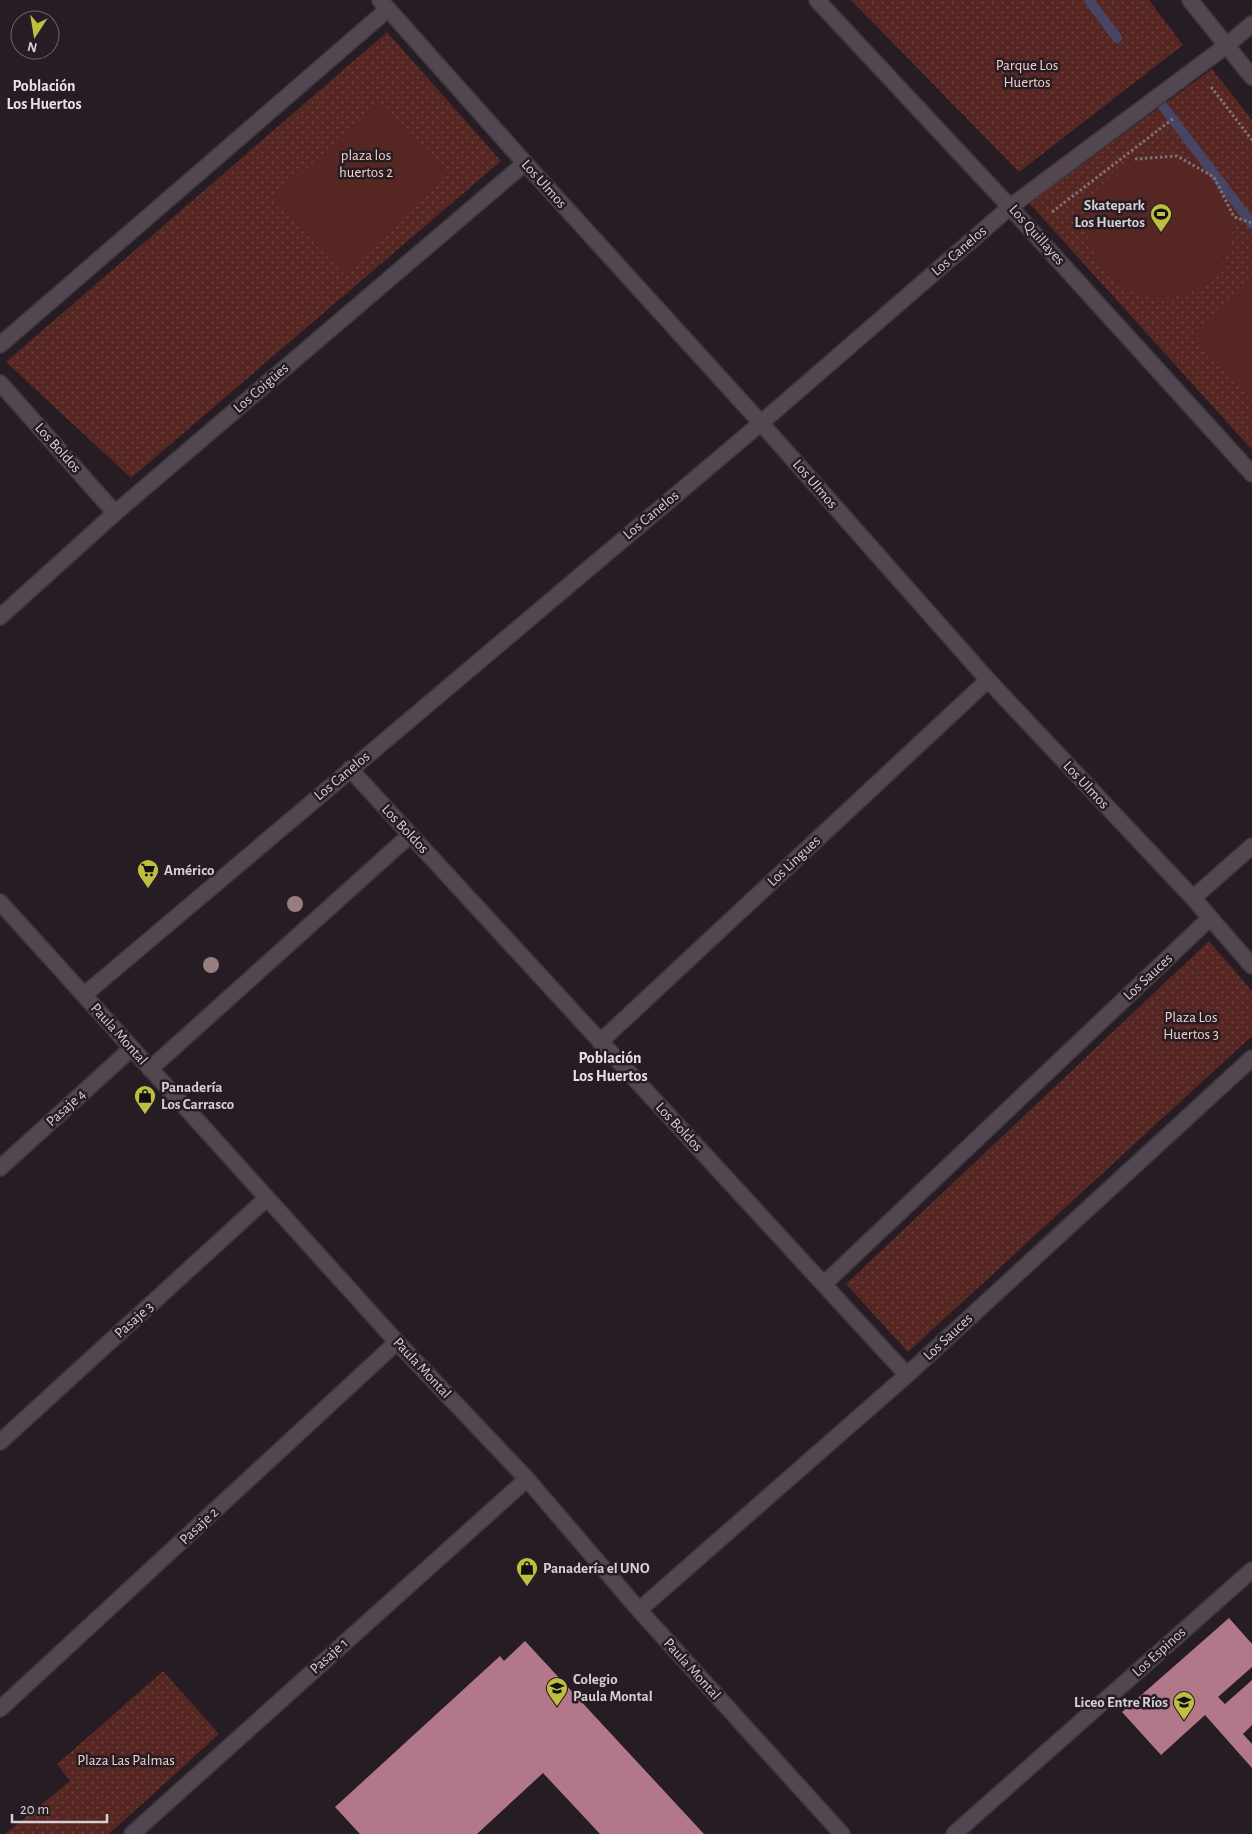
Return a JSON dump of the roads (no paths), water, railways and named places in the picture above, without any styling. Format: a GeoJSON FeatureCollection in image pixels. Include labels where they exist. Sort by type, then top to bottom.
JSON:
{"type":"FeatureCollection","features":[{"type":"Feature","properties":{"kind":"street","name":"Los Quillayes"},"geometry":{"type":"LineString","coordinates":[[817,0],[1010,206],[1252,474]]}},
{"type":"Feature","properties":{"kind":"street"},"geometry":{"type":"LineString","coordinates":[[1190,0],[1252,78]]}},
{"type":"Feature","properties":{"kind":"street"},"geometry":{"type":"LineString","coordinates":[[0,345],[384,4]]}},
{"type":"Feature","properties":{"kind":"street","name":"Los Ulmos"},"geometry":{"type":"LineString","coordinates":[[384,4],[525,163],[761,423],[988,680],[1193,898],[1252,966]]}},
{"type":"Feature","properties":{"kind":"street","name":"Los Canelos"},"geometry":{"type":"LineString","coordinates":[[84,995],[761,423],[1010,206],[1227,46],[1252,24]]}},
{"type":"Feature","properties":{"kind":"street","name":"Los Coigües"},"geometry":{"type":"LineString","coordinates":[[0,617],[115,513],[525,163]]}},
{"type":"Feature","properties":{"kind":"street","name":"Los Boldos"},"geometry":{"type":"LineString","coordinates":[[0,383],[115,513]]}},
{"type":"Feature","properties":{"kind":"street","name":"Los Lingues"},"geometry":{"type":"LineString","coordinates":[[600,1042],[988,680]]}},
{"type":"Feature","properties":{"kind":"street","name":"Los Boldos"},"geometry":{"type":"LineString","coordinates":[[350,770],[907,1374]]}},
{"type":"Feature","properties":{"kind":"street"},"geometry":{"type":"LineString","coordinates":[[150,1069],[410,835]]}},
{"type":"Feature","properties":{"kind":"street"},"geometry":{"type":"LineString","coordinates":[[1193,898],[1252,846]]}},
{"type":"Feature","properties":{"kind":"street","name":"Paula Montal"},"geometry":{"type":"LineString","coordinates":[[0,902],[397,1342],[527,1479],[639,1610],[842,1834]]}},
{"type":"Feature","properties":{"kind":"street","name":"Los Sauces"},"geometry":{"type":"LineString","coordinates":[[824,1284],[1210,918]]}},
{"type":"Feature","properties":{"kind":"street","name":"Pasaje 4"},"geometry":{"type":"LineString","coordinates":[[0,1168],[132,1048]]}},
{"type":"Feature","properties":{"kind":"street","name":"Los Sauces"},"geometry":{"type":"LineString","coordinates":[[639,1610],[907,1374],[1252,1058]]}},
{"type":"Feature","properties":{"kind":"street","name":"Pasaje 3"},"geometry":{"type":"LineString","coordinates":[[0,1442],[267,1198]]}},
{"type":"Feature","properties":{"kind":"street","name":"Pasaje 2"},"geometry":{"type":"LineString","coordinates":[[0,1709],[397,1342]]}},
{"type":"Feature","properties":{"kind":"street","name":"Pasaje 1"},"geometry":{"type":"LineString","coordinates":[[132,1834],[527,1479]]}},
{"type":"Feature","properties":{"kind":"street","name":"Los Espinos"},"geometry":{"type":"LineString","coordinates":[[954,1834],[1252,1570]]}},
{"type":"Feature","properties":{"kind":"waterway"},"geometry":{"type":"LineString","coordinates":[[1089,0],[1117,38]]}},
{"type":"Feature","properties":{"kind":"waterway"},"geometry":{"type":"LineString","coordinates":[[1162,105],[1252,224]]}},
{"type":"Feature","properties":{"kind":"place","name":"Skatepark Los Huertos"},"geometry":{"type":"Point","coordinates":[1161,233]}},
{"type":"Feature","properties":{"kind":"place","name":"Américo"},"geometry":{"type":"Point","coordinates":[148,889]}},
{"type":"Feature","properties":{"kind":"place","name":"Panadería Los Carrasco"},"geometry":{"type":"Point","coordinates":[145,1115]}},
{"type":"Feature","properties":{"kind":"place","name":"Panadería el UNO"},"geometry":{"type":"Point","coordinates":[527,1587]}},
{"type":"Feature","properties":{"kind":"place","name":"Colegio Paula Montal"},"geometry":{"type":"Point","coordinates":[557,1707]}},
{"type":"Feature","properties":{"kind":"place","name":"Liceo Entre Ríos"},"geometry":{"type":"Point","coordinates":[1184,1721]}},
{"type":"Feature","properties":{"kind":"district","name":"Población Los Huertos"},"geometry":{"type":"Point","coordinates":[44,95]}},
{"type":"Feature","properties":{"kind":"district","name":"Población Los Huertos"},"geometry":{"type":"Point","coordinates":[610,1067]}},
{"type":"Feature","properties":{"kind":"park label","name":"Parque Los Huertos"},"geometry":{"type":"Point","coordinates":[1027,74]}},
{"type":"Feature","properties":{"kind":"park label","name":"plaza los huertos 2"},"geometry":{"type":"Point","coordinates":[366,164]}},
{"type":"Feature","properties":{"kind":"park label","name":"Plaza Los Huertos 3"},"geometry":{"type":"Point","coordinates":[1191,1026]}},
{"type":"Feature","properties":{"kind":"park label","name":"Plaza Las Palmas"},"geometry":{"type":"Point","coordinates":[126,1760]}}]}
